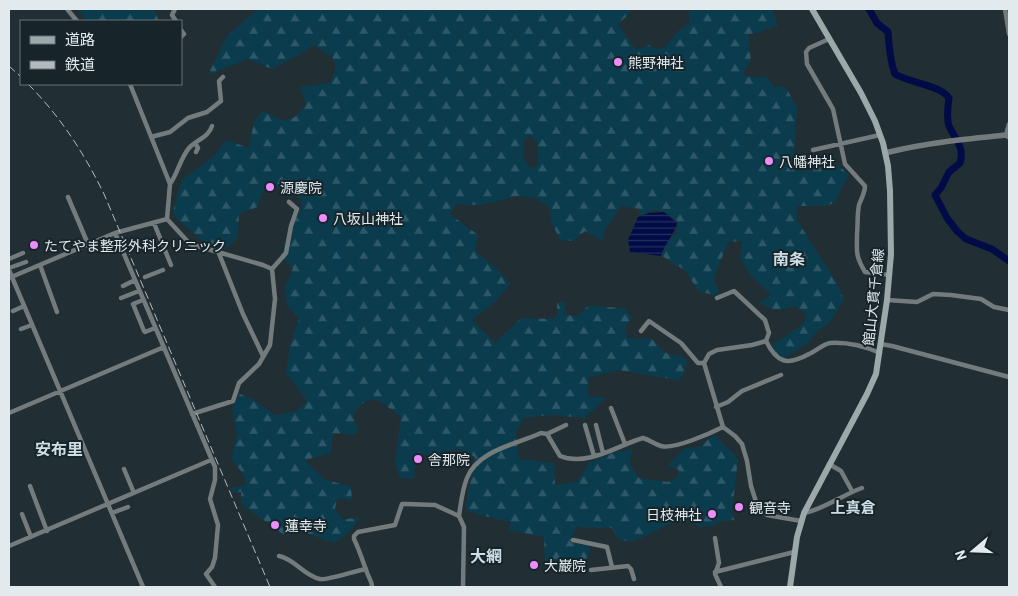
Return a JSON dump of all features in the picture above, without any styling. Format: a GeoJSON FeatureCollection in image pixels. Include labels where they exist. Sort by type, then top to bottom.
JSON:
{"type":"FeatureCollection","features":[{"type":"Feature","properties":{"kind":"main road","name":"館山大貫千倉線"},"geometry":{"type":"LineString","coordinates":[[790,587],[794,552],[804,513],[872,384],[880,353],[890,275],[890,192],[885,153],[880,134],[861,93],[812,9]]}},
{"type":"Feature","properties":{"kind":"street"},"geometry":{"type":"LineString","coordinates":[[67,9],[76,20]]}},
{"type":"Feature","properties":{"kind":"street"},"geometry":{"type":"LineString","coordinates":[[175,9],[172,15],[175,20]]}},
{"type":"Feature","properties":{"kind":"street"},"geometry":{"type":"LineString","coordinates":[[1005,9],[1009,34]]}},
{"type":"Feature","properties":{"kind":"street"},"geometry":{"type":"LineString","coordinates":[[829,39],[808,48],[805,57],[807,64],[833,109],[845,164],[865,186],[859,204],[857,256],[865,272],[890,275]]}},
{"type":"Feature","properties":{"kind":"street"},"geometry":{"type":"LineString","coordinates":[[151,136],[170,132],[188,118],[207,112],[217,106],[221,102],[219,81],[222,77]]}},
{"type":"Feature","properties":{"kind":"street"},"geometry":{"type":"LineString","coordinates":[[130,85],[170,184],[167,219],[190,244],[272,269]]}},
{"type":"Feature","properties":{"kind":"street"},"geometry":{"type":"LineString","coordinates":[[885,153],[961,139],[1008,136],[1009,124]]}},
{"type":"Feature","properties":{"kind":"street"},"geometry":{"type":"LineString","coordinates":[[170,184],[175,178],[182,156],[207,134],[212,126]]}},
{"type":"Feature","properties":{"kind":"street"},"geometry":{"type":"LineString","coordinates":[[813,150],[880,134]]}},
{"type":"Feature","properties":{"kind":"street"},"geometry":{"type":"LineString","coordinates":[[195,143],[198,148],[196,152]]}},
{"type":"Feature","properties":{"kind":"street"},"geometry":{"type":"LineString","coordinates":[[68,197],[88,244]]}},
{"type":"Feature","properties":{"kind":"street"},"geometry":{"type":"LineString","coordinates":[[192,414],[233,401],[240,383],[268,351],[275,299],[272,269],[287,251],[291,226],[297,209],[289,202]]}},
{"type":"Feature","properties":{"kind":"street"},"geometry":{"type":"LineString","coordinates":[[10,278],[88,244],[167,219]]}},
{"type":"Feature","properties":{"kind":"street"},"geometry":{"type":"LineString","coordinates":[[154,223],[171,265]]}},
{"type":"Feature","properties":{"kind":"street"},"geometry":{"type":"LineString","coordinates":[[115,234],[216,472],[210,499],[218,525],[212,567],[206,574],[215,587]]}},
{"type":"Feature","properties":{"kind":"street"},"geometry":{"type":"LineString","coordinates":[[218,251],[243,314],[263,356]]}},
{"type":"Feature","properties":{"kind":"street"},"geometry":{"type":"LineString","coordinates":[[9,259],[23,253]]}},
{"type":"Feature","properties":{"kind":"street"},"geometry":{"type":"LineString","coordinates":[[26,262],[9,269],[10,278],[24,306],[143,587]]}},
{"type":"Feature","properties":{"kind":"street"},"geometry":{"type":"LineString","coordinates":[[40,265],[57,312]]}},
{"type":"Feature","properties":{"kind":"street"},"geometry":{"type":"LineString","coordinates":[[145,277],[163,270]]}},
{"type":"Feature","properties":{"kind":"street"},"geometry":{"type":"LineString","coordinates":[[123,286],[135,280]]}},
{"type":"Feature","properties":{"kind":"street"},"geometry":{"type":"LineString","coordinates":[[121,298],[139,291]]}},
{"type":"Feature","properties":{"kind":"street"},"geometry":{"type":"LineString","coordinates":[[716,298],[734,291],[765,320],[769,333],[766,341],[773,354],[780,360],[794,361],[830,343],[860,345],[880,353]]}},
{"type":"Feature","properties":{"kind":"street"},"geometry":{"type":"LineString","coordinates":[[887,300],[917,302],[933,294],[942,294],[981,299],[994,307],[1009,310]]}},
{"type":"Feature","properties":{"kind":"street"},"geometry":{"type":"LineString","coordinates":[[143,300],[133,304],[144,331],[155,328]]}},
{"type":"Feature","properties":{"kind":"street"},"geometry":{"type":"LineString","coordinates":[[13,311],[24,306]]}},
{"type":"Feature","properties":{"kind":"street"},"geometry":{"type":"LineString","coordinates":[[641,331],[649,320],[681,344],[698,363],[704,363]]}},
{"type":"Feature","properties":{"kind":"street"},"geometry":{"type":"LineString","coordinates":[[21,329],[32,325]]}},
{"type":"Feature","properties":{"kind":"street"},"geometry":{"type":"LineString","coordinates":[[766,341],[717,350],[709,354],[704,363],[722,428],[735,436],[742,444],[758,508],[767,515],[801,521]]}},
{"type":"Feature","properties":{"kind":"street"},"geometry":{"type":"LineString","coordinates":[[881,344],[1009,377]]}},
{"type":"Feature","properties":{"kind":"street"},"geometry":{"type":"LineString","coordinates":[[9,413],[164,347]]}},
{"type":"Feature","properties":{"kind":"street"},"geometry":{"type":"LineString","coordinates":[[716,407],[728,402],[742,391],[781,375]]}},
{"type":"Feature","properties":{"kind":"street"},"geometry":{"type":"LineString","coordinates":[[611,408],[625,444]]}},
{"type":"Feature","properties":{"kind":"street"},"geometry":{"type":"LineString","coordinates":[[463,587],[464,527],[459,516],[462,492],[467,477],[480,460],[495,451],[541,434],[547,434],[566,425]]}},
{"type":"Feature","properties":{"kind":"street"},"geometry":{"type":"LineString","coordinates":[[585,425],[594,456]]}},
{"type":"Feature","properties":{"kind":"street"},"geometry":{"type":"LineString","coordinates":[[596,425],[603,453]]}},
{"type":"Feature","properties":{"kind":"street"},"geometry":{"type":"LineString","coordinates":[[547,434],[560,456],[574,460],[594,456],[642,438],[662,446],[668,446],[700,438],[722,428]]}},
{"type":"Feature","properties":{"kind":"street"},"geometry":{"type":"LineString","coordinates":[[9,546],[211,460]]}},
{"type":"Feature","properties":{"kind":"street"},"geometry":{"type":"LineString","coordinates":[[830,464],[841,471],[852,492]]}},
{"type":"Feature","properties":{"kind":"street"},"geometry":{"type":"LineString","coordinates":[[124,469],[134,493]]}},
{"type":"Feature","properties":{"kind":"street"},"geometry":{"type":"LineString","coordinates":[[30,486],[47,531]]}},
{"type":"Feature","properties":{"kind":"street"},"geometry":{"type":"LineString","coordinates":[[804,513],[815,511],[862,488]]}},
{"type":"Feature","properties":{"kind":"street"},"geometry":{"type":"LineString","coordinates":[[372,587],[373,585],[364,560],[354,539],[358,532],[395,525],[402,504],[435,505],[459,516]]}},
{"type":"Feature","properties":{"kind":"street"},"geometry":{"type":"LineString","coordinates":[[112,513],[128,507]]}},
{"type":"Feature","properties":{"kind":"street"},"geometry":{"type":"LineString","coordinates":[[22,514],[31,537]]}},
{"type":"Feature","properties":{"kind":"street"},"geometry":{"type":"LineString","coordinates":[[715,538],[719,563],[715,577],[721,587]]}},
{"type":"Feature","properties":{"kind":"street"},"geometry":{"type":"LineString","coordinates":[[573,540],[607,546],[612,567]]}},
{"type":"Feature","properties":{"kind":"street"},"geometry":{"type":"LineString","coordinates":[[715,572],[794,552]]}},
{"type":"Feature","properties":{"kind":"street"},"geometry":{"type":"LineString","coordinates":[[279,556],[288,558],[312,576],[322,580],[366,568]]}},
{"type":"Feature","properties":{"kind":"street"},"geometry":{"type":"LineString","coordinates":[[591,570],[630,567],[634,579]]}},
{"type":"Feature","properties":{"kind":"street"},"geometry":{"type":"LineString","coordinates":[[322,580],[324,587]]}},
{"type":"Feature","properties":{"kind":"green space"},"geometry":{"type":"Polygon","coordinates":[[[154,9],[159,20],[86,20],[78,10],[154,9]]]}},
{"type":"Feature","properties":{"kind":"green space"},"geometry":{"type":"Polygon","coordinates":[[[258,9],[630,9],[630,13],[618,24],[635,49],[644,48],[647,44],[656,49],[664,48],[677,32],[689,23],[690,11],[692,9],[772,9],[778,26],[748,35],[751,61],[742,75],[757,78],[766,76],[774,87],[778,86],[787,89],[797,108],[794,152],[796,169],[800,171],[837,164],[849,175],[836,202],[826,206],[797,206],[797,220],[833,277],[844,299],[829,323],[817,331],[808,343],[784,358],[776,353],[772,345],[803,324],[807,314],[794,306],[775,309],[759,302],[771,295],[749,273],[740,258],[742,241],[728,242],[714,278],[719,293],[714,295],[698,291],[686,271],[662,256],[666,243],[676,233],[678,222],[661,211],[652,210],[642,215],[639,214],[639,209],[621,206],[604,231],[603,241],[585,231],[573,241],[560,240],[552,223],[549,207],[533,197],[517,196],[481,205],[456,204],[450,214],[478,235],[475,251],[498,270],[510,284],[492,305],[472,320],[495,343],[521,318],[552,319],[557,316],[557,303],[565,302],[566,315],[577,316],[588,306],[624,308],[632,317],[625,328],[628,338],[652,339],[668,354],[680,355],[687,361],[682,377],[677,380],[619,370],[589,377],[588,396],[606,398],[584,418],[552,415],[523,418],[516,434],[519,459],[554,463],[555,485],[576,482],[590,462],[616,452],[632,449],[630,465],[639,478],[668,482],[676,478],[679,470],[668,465],[685,448],[700,447],[714,434],[738,459],[732,512],[734,520],[716,522],[714,525],[699,527],[690,523],[673,523],[639,539],[630,541],[619,540],[612,528],[576,527],[570,542],[591,547],[585,563],[545,567],[544,537],[509,530],[511,522],[480,515],[465,509],[475,457],[459,449],[447,451],[436,457],[416,452],[414,479],[400,478],[395,463],[401,417],[382,403],[372,399],[359,406],[355,412],[354,419],[358,430],[356,435],[333,433],[331,453],[305,460],[324,479],[351,487],[352,500],[337,498],[335,509],[342,519],[361,518],[351,530],[335,543],[306,533],[284,535],[241,504],[241,492],[232,493],[231,488],[246,485],[244,475],[231,458],[237,434],[232,408],[240,394],[253,399],[275,415],[297,411],[307,401],[286,373],[290,345],[299,318],[287,306],[285,287],[293,268],[281,256],[286,238],[302,207],[300,198],[293,192],[286,192],[280,189],[270,181],[264,188],[257,207],[239,214],[238,238],[220,253],[214,254],[208,246],[172,214],[182,180],[215,155],[226,140],[249,148],[254,121],[263,111],[284,121],[295,117],[306,104],[300,87],[330,83],[334,75],[335,63],[334,59],[313,45],[299,55],[272,69],[247,59],[208,75],[227,36],[258,9]],[[531,136],[524,140],[523,157],[530,168],[538,166],[537,143],[531,136]]]}},
{"type":"Feature","properties":{"kind":"shaded area"},"geometry":{"type":"Polygon","coordinates":[[[664,212],[677,223],[661,256],[630,252],[628,240],[638,217],[649,213],[664,212]]]}},
{"type":"Feature","properties":{"kind":"waterway"},"geometry":{"type":"LineString","coordinates":[[869,9],[877,23],[888,32],[895,74],[939,90],[949,98],[948,123],[959,144],[961,158],[960,163],[949,172],[935,195],[947,218],[966,239],[992,249],[1009,261]]}},
{"type":"Feature","properties":{"kind":"railway"},"geometry":{"type":"LineString","coordinates":[[9,66],[20,76]]}},
{"type":"Feature","properties":{"kind":"railway"},"geometry":{"type":"LineString","coordinates":[[29,85],[51,109],[70,136],[104,194],[270,587]]}},
{"type":"Feature","properties":{"kind":"place","name":"熊野神社"},"geometry":{"type":"Point","coordinates":[618,62]}},
{"type":"Feature","properties":{"kind":"place","name":"八幡神社"},"geometry":{"type":"Point","coordinates":[769,161]}},
{"type":"Feature","properties":{"kind":"place","name":"源慶院"},"geometry":{"type":"Point","coordinates":[270,187]}},
{"type":"Feature","properties":{"kind":"place","name":"八坂山神社"},"geometry":{"type":"Point","coordinates":[323,218]}},
{"type":"Feature","properties":{"kind":"place","name":"たてやま整形外科クリニック"},"geometry":{"type":"Point","coordinates":[34,245]}},
{"type":"Feature","properties":{"kind":"place","name":"舎那院"},"geometry":{"type":"Point","coordinates":[418,459]}},
{"type":"Feature","properties":{"kind":"place","name":"観音寺"},"geometry":{"type":"Point","coordinates":[739,507]}},
{"type":"Feature","properties":{"kind":"place","name":"日枝神社"},"geometry":{"type":"Point","coordinates":[712,514]}},
{"type":"Feature","properties":{"kind":"place","name":"蓮幸寺"},"geometry":{"type":"Point","coordinates":[275,525]}},
{"type":"Feature","properties":{"kind":"place","name":"大巌院"},"geometry":{"type":"Point","coordinates":[534,565]}},
{"type":"Feature","properties":{"kind":"district","name":"南条"},"geometry":{"type":"Point","coordinates":[789,258]}},
{"type":"Feature","properties":{"kind":"district","name":"安布里"},"geometry":{"type":"Point","coordinates":[59,448]}},
{"type":"Feature","properties":{"kind":"district","name":"上真倉"},"geometry":{"type":"Point","coordinates":[853,507]}},
{"type":"Feature","properties":{"kind":"district","name":"大網"},"geometry":{"type":"Point","coordinates":[486,555]}}]}
